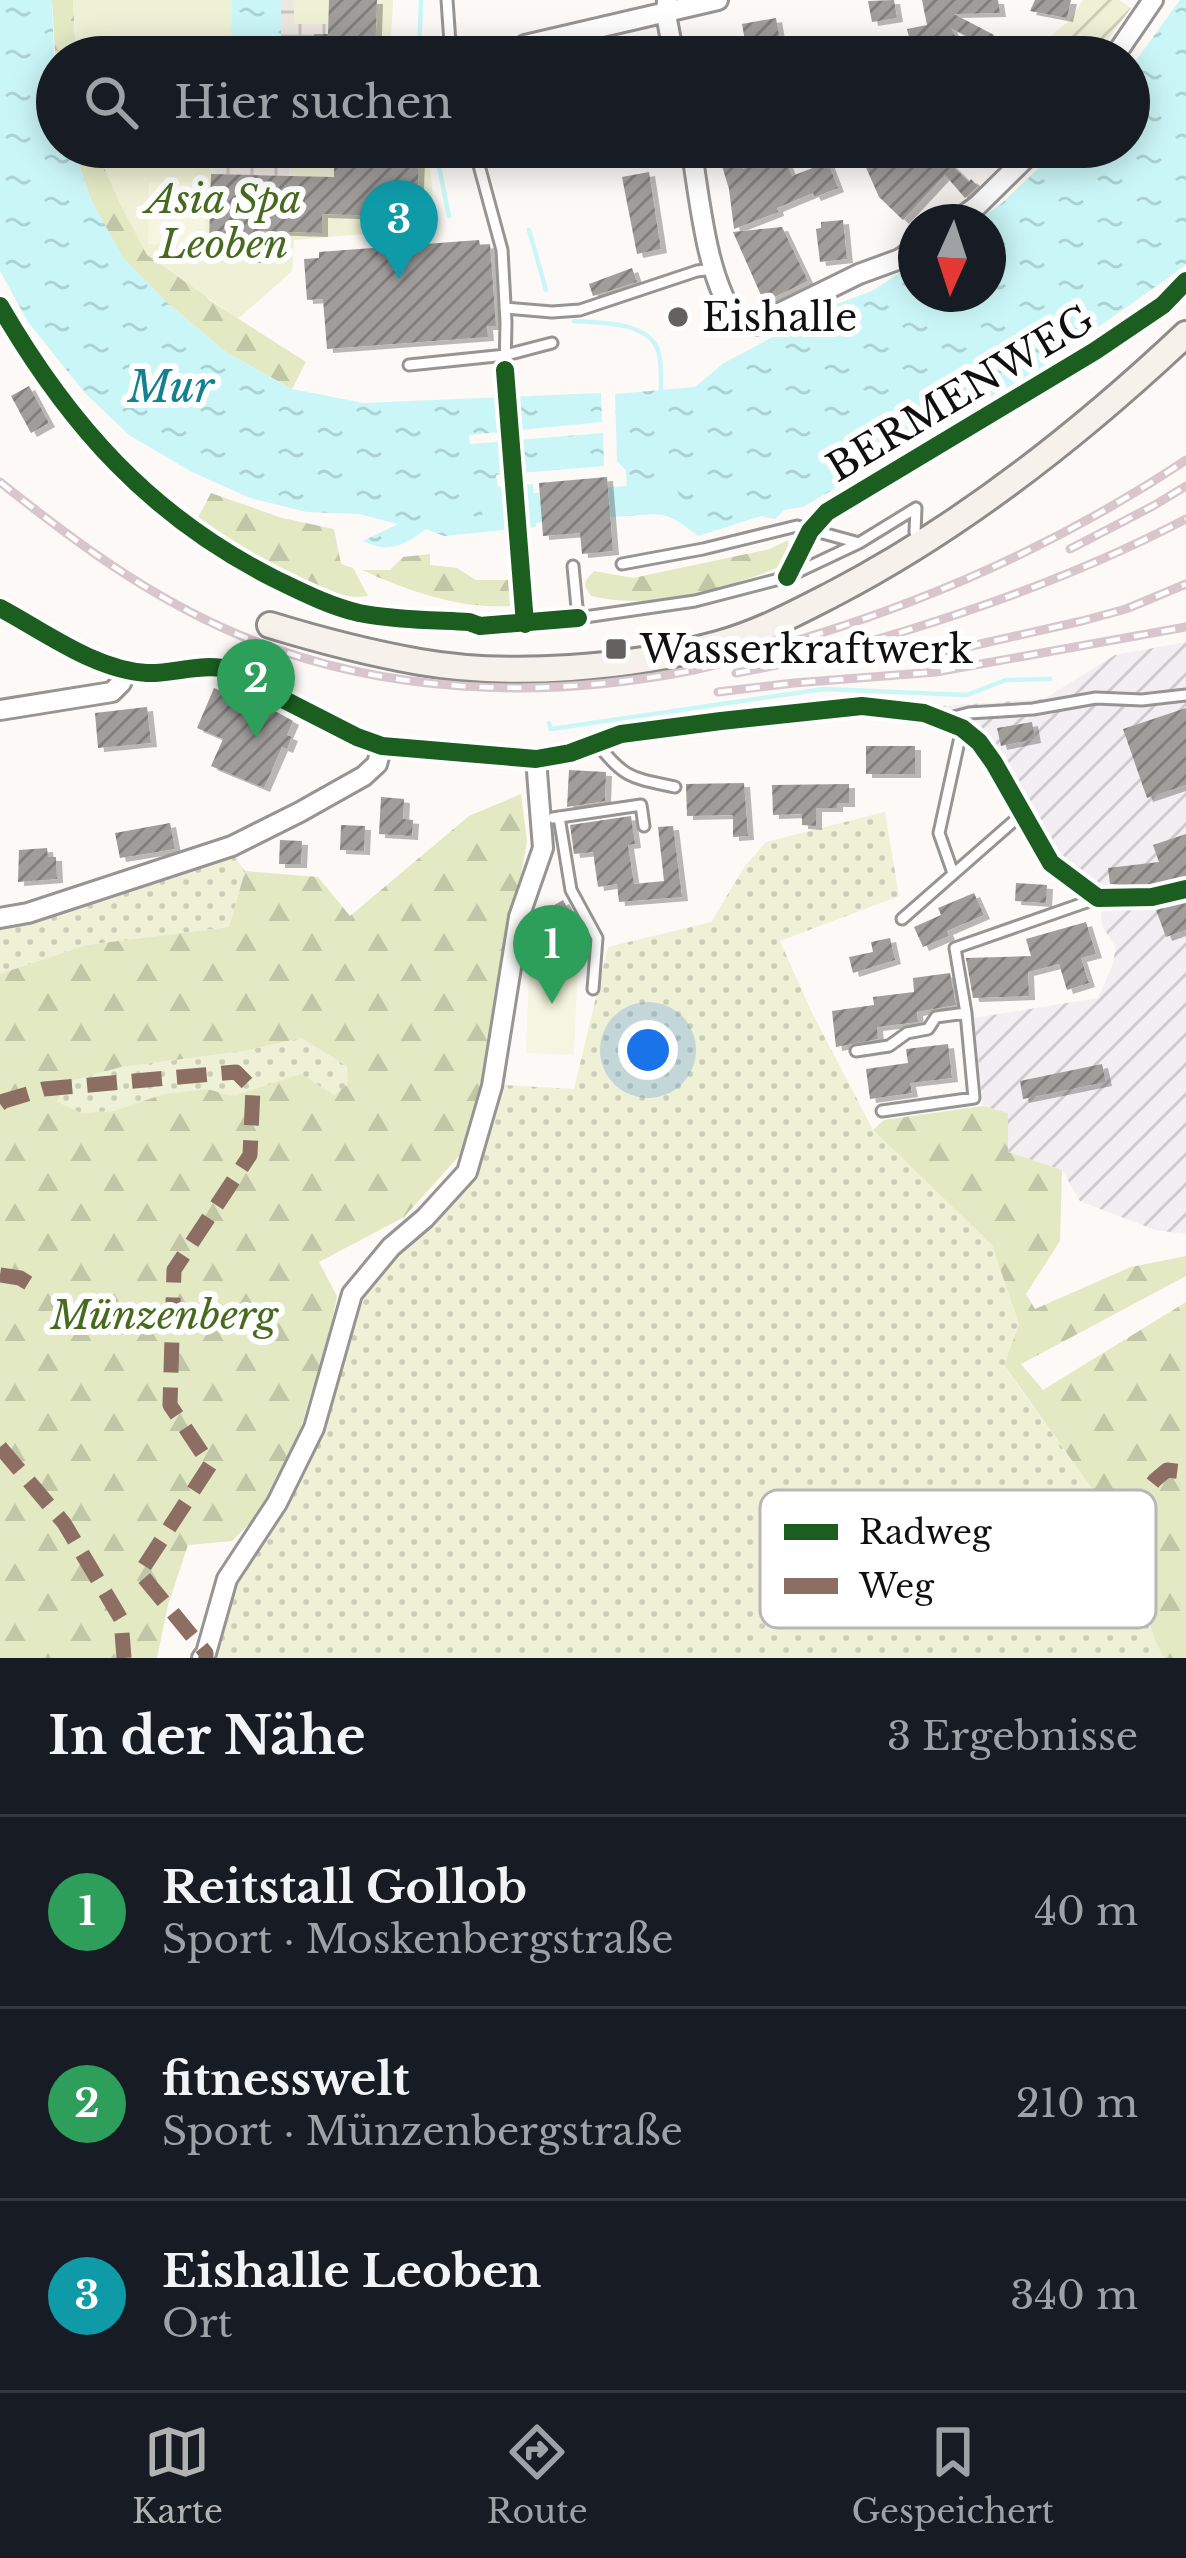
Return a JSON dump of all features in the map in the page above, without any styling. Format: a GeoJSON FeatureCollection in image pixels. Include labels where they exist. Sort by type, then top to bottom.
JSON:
{"type":"FeatureCollection","features":[{"type":"Feature","properties":{"kind":"main road"},"geometry":{"type":"LineString","coordinates":[[270,625],[402,658],[471,668],[525,670],[617,663],[722,644],[794,614],[919,545],[1042,460],[1186,334]]}},
{"type":"Feature","properties":{"kind":"street"},"geometry":{"type":"LineString","coordinates":[[559,36],[667,7],[718,0]]}},
{"type":"Feature","properties":{"kind":"street"},"geometry":{"type":"LineString","coordinates":[[1126,36],[1144,3]]}},
{"type":"Feature","properties":{"kind":"street"},"geometry":{"type":"LineString","coordinates":[[695,168],[714,268],[728,309],[738,322],[755,325],[898,260]]}},
{"type":"Feature","properties":{"kind":"street"},"geometry":{"type":"LineString","coordinates":[[979,204],[1016,168]]}},
{"type":"Feature","properties":{"kind":"street"},"geometry":{"type":"LineString","coordinates":[[0,608],[91,657],[128,670],[160,673],[222,668],[382,746],[536,759],[570,753],[622,734],[862,706],[924,713],[954,723],[979,742],[1052,863],[1098,898],[1152,897],[1186,890]]}},
{"type":"Feature","properties":{"kind":"street"},"geometry":{"type":"LineString","coordinates":[[0,710],[112,692],[128,670]]}},
{"type":"Feature","properties":{"kind":"street"},"geometry":{"type":"LineString","coordinates":[[0,918],[232,846],[364,776],[377,764],[382,746]]}},
{"type":"Feature","properties":{"kind":"street"},"geometry":{"type":"LineString","coordinates":[[202,1658],[227,1579],[277,1503],[314,1428],[352,1294],[391,1247],[467,1172],[492,1085],[519,916],[550,818],[536,759]]}},
{"type":"Feature","properties":{"kind":"lane"},"geometry":{"type":"LineString","coordinates":[[447,0],[452,36]]}},
{"type":"Feature","properties":{"kind":"lane"},"geometry":{"type":"LineString","coordinates":[[480,168],[502,250],[505,370]]}},
{"type":"Feature","properties":{"kind":"lane"},"geometry":{"type":"LineString","coordinates":[[506,308],[580,310],[714,268]]}},
{"type":"Feature","properties":{"kind":"lane"},"geometry":{"type":"LineString","coordinates":[[409,365],[506,355],[552,343]]}},
{"type":"Feature","properties":{"kind":"lane"},"geometry":{"type":"LineString","coordinates":[[574,571],[578,618],[695,601],[787,577],[859,543],[916,508],[914,532],[919,545]]}},
{"type":"Feature","properties":{"kind":"lane"},"geometry":{"type":"LineString","coordinates":[[622,564],[797,526],[859,543]]}},
{"type":"Feature","properties":{"kind":"lane"},"geometry":{"type":"LineString","coordinates":[[953,873],[939,833],[954,723],[969,713],[1096,698],[1186,695]]}},
{"type":"Feature","properties":{"kind":"lane"},"geometry":{"type":"LineString","coordinates":[[597,743],[629,777],[675,787]]}},
{"type":"Feature","properties":{"kind":"lane"},"geometry":{"type":"LineString","coordinates":[[593,988],[597,938],[571,890],[550,818],[640,806],[644,826]]}},
{"type":"Feature","properties":{"kind":"lane"},"geometry":{"type":"LineString","coordinates":[[902,919],[1023,813]]}},
{"type":"Feature","properties":{"kind":"lane"},"geometry":{"type":"LineString","coordinates":[[882,1111],[974,1098],[955,948],[1098,898]]}},
{"type":"Feature","properties":{"kind":"lane"},"geometry":{"type":"LineString","coordinates":[[856,1051],[889,1046],[907,1033],[928,1029],[936,1017],[966,1013]]}},
{"type":"Feature","properties":{"kind":"shaded area"},"geometry":{"type":"Polygon","coordinates":[[[281,0],[294,0],[294,24],[328,24],[327,36],[281,36],[281,0]]]}},
{"type":"Feature","properties":{"kind":"shaded area"},"geometry":{"type":"Polygon","coordinates":[[[215,168],[289,168],[289,176],[215,174],[215,168]]]}},
{"type":"Feature","properties":{"kind":"shaded area"},"geometry":{"type":"Polygon","coordinates":[[[1186,642],[1186,1234],[1155,1230],[1080,1201],[1062,1170],[1008,1152],[1008,1113],[983,1106],[974,1018],[1098,998],[1116,948],[1103,927],[1101,889],[1056,857],[1032,805],[976,721],[942,706],[1044,699],[1115,655],[1186,642]]]}},
{"type":"Feature","properties":{"kind":"green space"},"geometry":{"type":"Polygon","coordinates":[[[52,0],[73,0],[75,36],[54,36],[52,0]]]}},
{"type":"Feature","properties":{"kind":"green space"},"geometry":{"type":"Polygon","coordinates":[[[73,0],[393,0],[391,36],[75,36],[73,0]]]}},
{"type":"Feature","properties":{"kind":"green space"},"geometry":{"type":"Polygon","coordinates":[[[1083,0],[1119,0],[1131,8],[1110,36],[1050,36],[1070,20],[1083,0]]]}},
{"type":"Feature","properties":{"kind":"green space"},"geometry":{"type":"Polygon","coordinates":[[[80,168],[105,168],[209,300],[306,362],[292,389],[227,353],[164,300],[122,257],[92,202],[80,168]]]}},
{"type":"Feature","properties":{"kind":"green space","name":"Asia Spa Leoben"},"geometry":{"type":"Polygon","coordinates":[[[104,168],[430,168],[435,228],[294,240],[292,271],[238,319],[147,255],[104,168]]]}},
{"type":"Feature","properties":{"kind":"green space"},"geometry":{"type":"Polygon","coordinates":[[[149,182],[206,183],[205,245],[148,244],[149,182]]]}},
{"type":"Feature","properties":{"kind":"green space"},"geometry":{"type":"Polygon","coordinates":[[[211,493],[282,518],[334,529],[341,564],[353,568],[368,596],[304,583],[195,523],[211,493]]]}},
{"type":"Feature","properties":{"kind":"green space"},"geometry":{"type":"Polygon","coordinates":[[[788,540],[785,565],[690,595],[615,600],[591,596],[585,586],[594,571],[633,578],[770,549],[788,540]]]}},
{"type":"Feature","properties":{"kind":"green space"},"geometry":{"type":"Polygon","coordinates":[[[430,554],[430,565],[457,568],[476,580],[508,580],[510,606],[434,597],[362,570],[390,570],[403,557],[430,554]]]}},
{"type":"Feature","properties":{"kind":"green space","name":"Münzenberg"},"geometry":{"type":"Polygon","coordinates":[[[521,794],[527,842],[470,1144],[404,1217],[319,1262],[337,1296],[295,1447],[270,1503],[232,1541],[188,1545],[157,1658],[0,1658],[0,974],[86,945],[229,927],[245,871],[318,877],[350,916],[469,816],[521,794]],[[301,1038],[244,1051],[121,1067],[64,1083],[57,1102],[81,1113],[114,1111],[164,1094],[207,1089],[233,1096],[301,1074],[334,1095],[348,1084],[347,1066],[301,1038]]]}},
{"type":"Feature","properties":{"kind":"green space"},"geometry":{"type":"Polygon","coordinates":[[[885,812],[899,896],[780,941],[873,1130],[992,1245],[1019,1324],[1004,1366],[1093,1490],[760,1490],[760,1628],[1151,1628],[1164,1658],[216,1658],[231,1586],[327,1427],[356,1317],[368,1291],[479,1170],[503,1085],[574,1089],[608,947],[711,922],[745,866],[766,842],[885,812]]]}},
{"type":"Feature","properties":{"kind":"green space"},"geometry":{"type":"Polygon","coordinates":[[[234,856],[245,871],[229,927],[86,945],[0,974],[0,927],[234,856]]]}},
{"type":"Feature","properties":{"kind":"green space"},"geometry":{"type":"Polygon","coordinates":[[[530,953],[578,955],[574,1055],[526,1053],[530,953]]]}},
{"type":"Feature","properties":{"kind":"green space"},"geometry":{"type":"Polygon","coordinates":[[[301,1038],[347,1066],[348,1084],[334,1095],[301,1075],[233,1096],[207,1089],[165,1094],[114,1111],[81,1113],[57,1103],[64,1083],[121,1067],[244,1051],[301,1038]]]}},
{"type":"Feature","properties":{"kind":"green space"},"geometry":{"type":"Polygon","coordinates":[[[983,1106],[1008,1113],[1008,1152],[1062,1170],[1060,1241],[1026,1294],[1035,1309],[1131,1267],[1186,1256],[1186,1276],[1021,1364],[1043,1390],[1186,1302],[1186,1658],[1164,1658],[1151,1628],[1156,1628],[1156,1490],[1093,1490],[1004,1365],[1019,1324],[992,1245],[873,1130],[884,1120],[983,1106]]]}},
{"type":"Feature","properties":{"kind":"water","name":"Mur"},"geometry":{"type":"Polygon","coordinates":[[[0,0],[52,0],[53,36],[36,36],[36,168],[80,168],[92,202],[123,257],[164,300],[227,353],[292,389],[364,403],[601,393],[602,422],[469,435],[470,444],[603,433],[604,466],[496,475],[498,487],[533,484],[536,527],[444,536],[426,529],[404,543],[381,547],[363,541],[398,524],[359,514],[307,512],[250,498],[192,472],[129,435],[84,392],[28,322],[0,271],[0,0]]]}},
{"type":"Feature","properties":{"kind":"water"},"geometry":{"type":"Polygon","coordinates":[[[232,0],[281,0],[281,36],[231,36],[232,0]]]}},
{"type":"Feature","properties":{"kind":"water"},"geometry":{"type":"Polygon","coordinates":[[[1180,0],[1186,0],[1186,265],[1042,367],[803,507],[784,510],[775,519],[761,516],[698,536],[666,516],[628,516],[626,470],[617,461],[615,394],[695,387],[724,363],[898,274],[898,312],[1006,312],[1006,204],[1001,204],[1039,168],[1150,168],[1150,41],[1180,0]]]}},
{"type":"Feature","properties":{"kind":"building"},"geometry":{"type":"Polygon","coordinates":[[[329,0],[377,0],[376,36],[314,36],[328,34],[329,0]]]}},
{"type":"Feature","properties":{"kind":"building"},"geometry":{"type":"Polygon","coordinates":[[[894,0],[897,18],[872,22],[868,1],[894,0]]]}},
{"type":"Feature","properties":{"kind":"building"},"geometry":{"type":"Polygon","coordinates":[[[922,0],[998,0],[1000,13],[954,14],[993,36],[966,36],[951,28],[955,36],[909,36],[907,29],[927,25],[922,0]]]}},
{"type":"Feature","properties":{"kind":"building"},"geometry":{"type":"Polygon","coordinates":[[[1035,0],[1071,0],[1067,18],[1030,11],[1035,0]]]}},
{"type":"Feature","properties":{"kind":"building"},"geometry":{"type":"Polygon","coordinates":[[[776,18],[779,36],[744,36],[742,24],[776,18]]]}},
{"type":"Feature","properties":{"kind":"building"},"geometry":{"type":"Polygon","coordinates":[[[334,168],[419,168],[417,217],[322,214],[322,233],[263,231],[263,245],[256,245],[255,259],[240,259],[240,245],[209,244],[211,174],[334,177],[334,168]]]}},
{"type":"Feature","properties":{"kind":"building"},"geometry":{"type":"Polygon","coordinates":[[[723,168],[789,168],[792,176],[813,168],[830,168],[838,188],[815,197],[813,193],[734,229],[723,168]]]}},
{"type":"Feature","properties":{"kind":"building"},"geometry":{"type":"Polygon","coordinates":[[[866,168],[955,168],[978,186],[965,198],[945,175],[918,204],[898,204],[898,215],[879,197],[866,168]]]}},
{"type":"Feature","properties":{"kind":"building"},"geometry":{"type":"Polygon","coordinates":[[[649,172],[661,249],[637,254],[622,177],[649,172]]]}},
{"type":"Feature","properties":{"kind":"building"},"geometry":{"type":"Polygon","coordinates":[[[843,220],[847,259],[820,262],[816,229],[821,222],[843,220]]]}},
{"type":"Feature","properties":{"kind":"building"},"geometry":{"type":"Polygon","coordinates":[[[782,227],[808,281],[764,302],[733,232],[782,227]]]}},
{"type":"Feature","properties":{"kind":"building"},"geometry":{"type":"Polygon","coordinates":[[[479,240],[480,245],[490,244],[496,326],[487,326],[488,337],[327,349],[323,299],[307,300],[304,259],[319,258],[319,252],[479,240]]]}},
{"type":"Feature","properties":{"kind":"building"},"geometry":{"type":"Polygon","coordinates":[[[632,268],[637,282],[593,296],[589,284],[632,268]]]}},
{"type":"Feature","properties":{"kind":"building"},"geometry":{"type":"Polygon","coordinates":[[[29,386],[49,423],[31,433],[11,396],[29,386]]]}},
{"type":"Feature","properties":{"kind":"building"},"geometry":{"type":"Polygon","coordinates":[[[607,477],[613,551],[582,554],[580,533],[543,536],[539,483],[607,477]]]}},
{"type":"Feature","properties":{"kind":"building"},"geometry":{"type":"Polygon","coordinates":[[[214,688],[253,704],[255,700],[293,721],[287,749],[282,747],[264,788],[211,766],[223,739],[197,728],[214,688]]]}},
{"type":"Feature","properties":{"kind":"building"},"geometry":{"type":"Polygon","coordinates":[[[147,707],[151,743],[98,748],[95,713],[147,707]]]}},
{"type":"Feature","properties":{"kind":"building"},"geometry":{"type":"Polygon","coordinates":[[[1186,708],[1186,785],[1147,798],[1123,729],[1186,708]]]}},
{"type":"Feature","properties":{"kind":"building"},"geometry":{"type":"Polygon","coordinates":[[[1032,722],[1035,739],[1001,746],[997,728],[1032,722]]]}},
{"type":"Feature","properties":{"kind":"building"},"geometry":{"type":"Polygon","coordinates":[[[866,746],[915,746],[915,774],[866,774],[866,746]]]}},
{"type":"Feature","properties":{"kind":"building"},"geometry":{"type":"Polygon","coordinates":[[[569,770],[606,772],[605,801],[567,807],[569,770]]]}},
{"type":"Feature","properties":{"kind":"building"},"geometry":{"type":"Polygon","coordinates":[[[744,783],[748,836],[733,837],[733,815],[687,816],[686,784],[744,783]]]}},
{"type":"Feature","properties":{"kind":"building"},"geometry":{"type":"Polygon","coordinates":[[[849,784],[849,803],[816,808],[816,826],[802,825],[802,814],[773,815],[772,785],[849,784]]]}},
{"type":"Feature","properties":{"kind":"building"},"geometry":{"type":"Polygon","coordinates":[[[381,797],[404,799],[403,819],[413,820],[412,836],[379,834],[381,797]]]}},
{"type":"Feature","properties":{"kind":"building"},"geometry":{"type":"Polygon","coordinates":[[[631,816],[635,844],[628,845],[634,884],[664,881],[658,827],[673,826],[682,897],[619,902],[617,884],[598,887],[593,852],[574,854],[570,825],[631,816]]]}},
{"type":"Feature","properties":{"kind":"building"},"geometry":{"type":"Polygon","coordinates":[[[170,823],[175,849],[120,858],[115,833],[170,823]]]}},
{"type":"Feature","properties":{"kind":"building"},"geometry":{"type":"Polygon","coordinates":[[[341,825],[365,826],[364,851],[340,850],[341,825]]]}},
{"type":"Feature","properties":{"kind":"building"},"geometry":{"type":"Polygon","coordinates":[[[1186,834],[1186,876],[1150,884],[1110,884],[1108,868],[1159,862],[1153,845],[1186,834]]]}},
{"type":"Feature","properties":{"kind":"building"},"geometry":{"type":"Polygon","coordinates":[[[280,840],[302,841],[301,864],[279,864],[280,840]]]}},
{"type":"Feature","properties":{"kind":"building"},"geometry":{"type":"Polygon","coordinates":[[[47,848],[48,857],[56,857],[57,879],[18,882],[19,850],[47,848]]]}},
{"type":"Feature","properties":{"kind":"building"},"geometry":{"type":"Polygon","coordinates":[[[1016,883],[1047,885],[1046,903],[1015,901],[1016,883]]]}},
{"type":"Feature","properties":{"kind":"building"},"geometry":{"type":"Polygon","coordinates":[[[974,893],[984,915],[923,947],[914,927],[941,915],[938,908],[974,893]]]}},
{"type":"Feature","properties":{"kind":"building"},"geometry":{"type":"Polygon","coordinates":[[[563,900],[586,941],[574,948],[551,907],[563,900]]]}},
{"type":"Feature","properties":{"kind":"building"},"geometry":{"type":"Polygon","coordinates":[[[1186,903],[1186,930],[1166,937],[1156,910],[1186,903]]]}},
{"type":"Feature","properties":{"kind":"building"},"geometry":{"type":"Polygon","coordinates":[[[1086,922],[1096,954],[1081,958],[1089,983],[1067,990],[1059,964],[1028,972],[1029,996],[973,998],[966,958],[1031,956],[1026,939],[1086,922]]]}},
{"type":"Feature","properties":{"kind":"building"},"geometry":{"type":"Polygon","coordinates":[[[890,938],[895,960],[853,973],[849,957],[873,952],[871,942],[890,938]]]}},
{"type":"Feature","properties":{"kind":"building"},"geometry":{"type":"Polygon","coordinates":[[[950,973],[956,1005],[917,1012],[918,1022],[877,1027],[878,1039],[836,1047],[832,1011],[874,1005],[873,997],[914,992],[913,978],[950,973]]]}},
{"type":"Feature","properties":{"kind":"building"},"geometry":{"type":"Polygon","coordinates":[[[948,1044],[952,1078],[910,1083],[912,1093],[870,1099],[866,1069],[908,1063],[906,1049],[948,1044]]]}},
{"type":"Feature","properties":{"kind":"building"},"geometry":{"type":"Polygon","coordinates":[[[1102,1064],[1106,1082],[1023,1099],[1020,1081],[1102,1064]]]}},
{"type":"Feature","properties":{"kind":"waterway"},"geometry":{"type":"LineString","coordinates":[[420,36],[421,0]]}},
{"type":"Feature","properties":{"kind":"waterway"},"geometry":{"type":"LineString","coordinates":[[439,168],[449,216]]}},
{"type":"Feature","properties":{"kind":"waterway"},"geometry":{"type":"LineString","coordinates":[[529,230],[546,290]]}},
{"type":"Feature","properties":{"kind":"waterway"},"geometry":{"type":"LineString","coordinates":[[574,321],[618,325],[648,336],[659,354],[661,391]]}},
{"type":"Feature","properties":{"kind":"waterway","name":"Mur"},"geometry":{"type":"LineString","coordinates":[[497,511],[664,498]]}},
{"type":"Feature","properties":{"kind":"waterway"},"geometry":{"type":"LineString","coordinates":[[549,723],[551,729],[824,689],[967,695],[1006,680],[1050,679]]}},
{"type":"Feature","properties":{"kind":"railway"},"geometry":{"type":"LineString","coordinates":[[0,482],[113,566],[237,634],[348,670],[462,686],[521,688],[637,680],[694,670],[858,621],[956,584],[1050,539],[1186,460]]}},
{"type":"Feature","properties":{"kind":"railway"},"geometry":{"type":"LineString","coordinates":[[1070,549],[1186,486]]}},
{"type":"Feature","properties":{"kind":"railway"},"geometry":{"type":"LineString","coordinates":[[736,673],[842,649],[978,607],[1083,567],[1186,519]]}},
{"type":"Feature","properties":{"kind":"railway"},"geometry":{"type":"LineString","coordinates":[[884,661],[1082,621],[1186,584]]}},
{"type":"Feature","properties":{"kind":"railway"},"geometry":{"type":"LineString","coordinates":[[718,692],[936,672],[1186,627]]}},
{"type":"Feature","properties":{"kind":"marked path"},"geometry":{"type":"LineString","coordinates":[[0,1104],[44,1089],[236,1072],[253,1089],[250,1155],[174,1270],[170,1405],[210,1465],[140,1573],[206,1658]]}},
{"type":"Feature","properties":{"kind":"marked path"},"geometry":{"type":"LineString","coordinates":[[0,1275],[20,1278],[41,1291]]}},
{"type":"Feature","properties":{"kind":"marked path"},"geometry":{"type":"LineString","coordinates":[[0,1447],[64,1523],[121,1619],[124,1658]]}},
{"type":"Feature","properties":{"kind":"marked path"},"geometry":{"type":"LineString","coordinates":[[1147,1490],[1167,1470],[1186,1476]]}},
{"type":"Feature","properties":{"kind":"cycle path","name":"BERMENWEG"},"geometry":{"type":"LineString","coordinates":[[787,577],[810,531],[827,512],[1095,351],[1163,305],[1186,281]]}},
{"type":"Feature","properties":{"kind":"cycle path"},"geometry":{"type":"LineString","coordinates":[[0,306],[54,390],[116,464],[189,526],[275,579],[337,607],[386,617],[480,626],[578,618]]}},
{"type":"Feature","properties":{"kind":"cycle path"},"geometry":{"type":"LineString","coordinates":[[505,370],[525,624]]}},
{"type":"Feature","properties":{"kind":"cycle path"},"geometry":{"type":"LineString","coordinates":[[0,608],[108,665],[147,673],[222,668],[382,746],[536,759],[570,753],[621,734],[721,721],[862,706],[924,713],[962,728],[979,742],[1051,863],[1098,898],[1152,897],[1186,889]]}},
{"type":"Feature","properties":{"kind":"place","name":"Eishalle Leoben"},"geometry":{"type":"Point","coordinates":[399,279]}},
{"type":"Feature","properties":{"kind":"place","name":"Eishalle"},"geometry":{"type":"Point","coordinates":[678,317]}},
{"type":"Feature","properties":{"kind":"place","name":"Wasserkraftwerk"},"geometry":{"type":"Point","coordinates":[616,649]}},
{"type":"Feature","properties":{"kind":"place","name":"fitnesswelt"},"geometry":{"type":"Point","coordinates":[256,738]}},
{"type":"Feature","properties":{"kind":"place","name":"Reitstall Gollob"},"geometry":{"type":"Point","coordinates":[552,1004]}}]}
